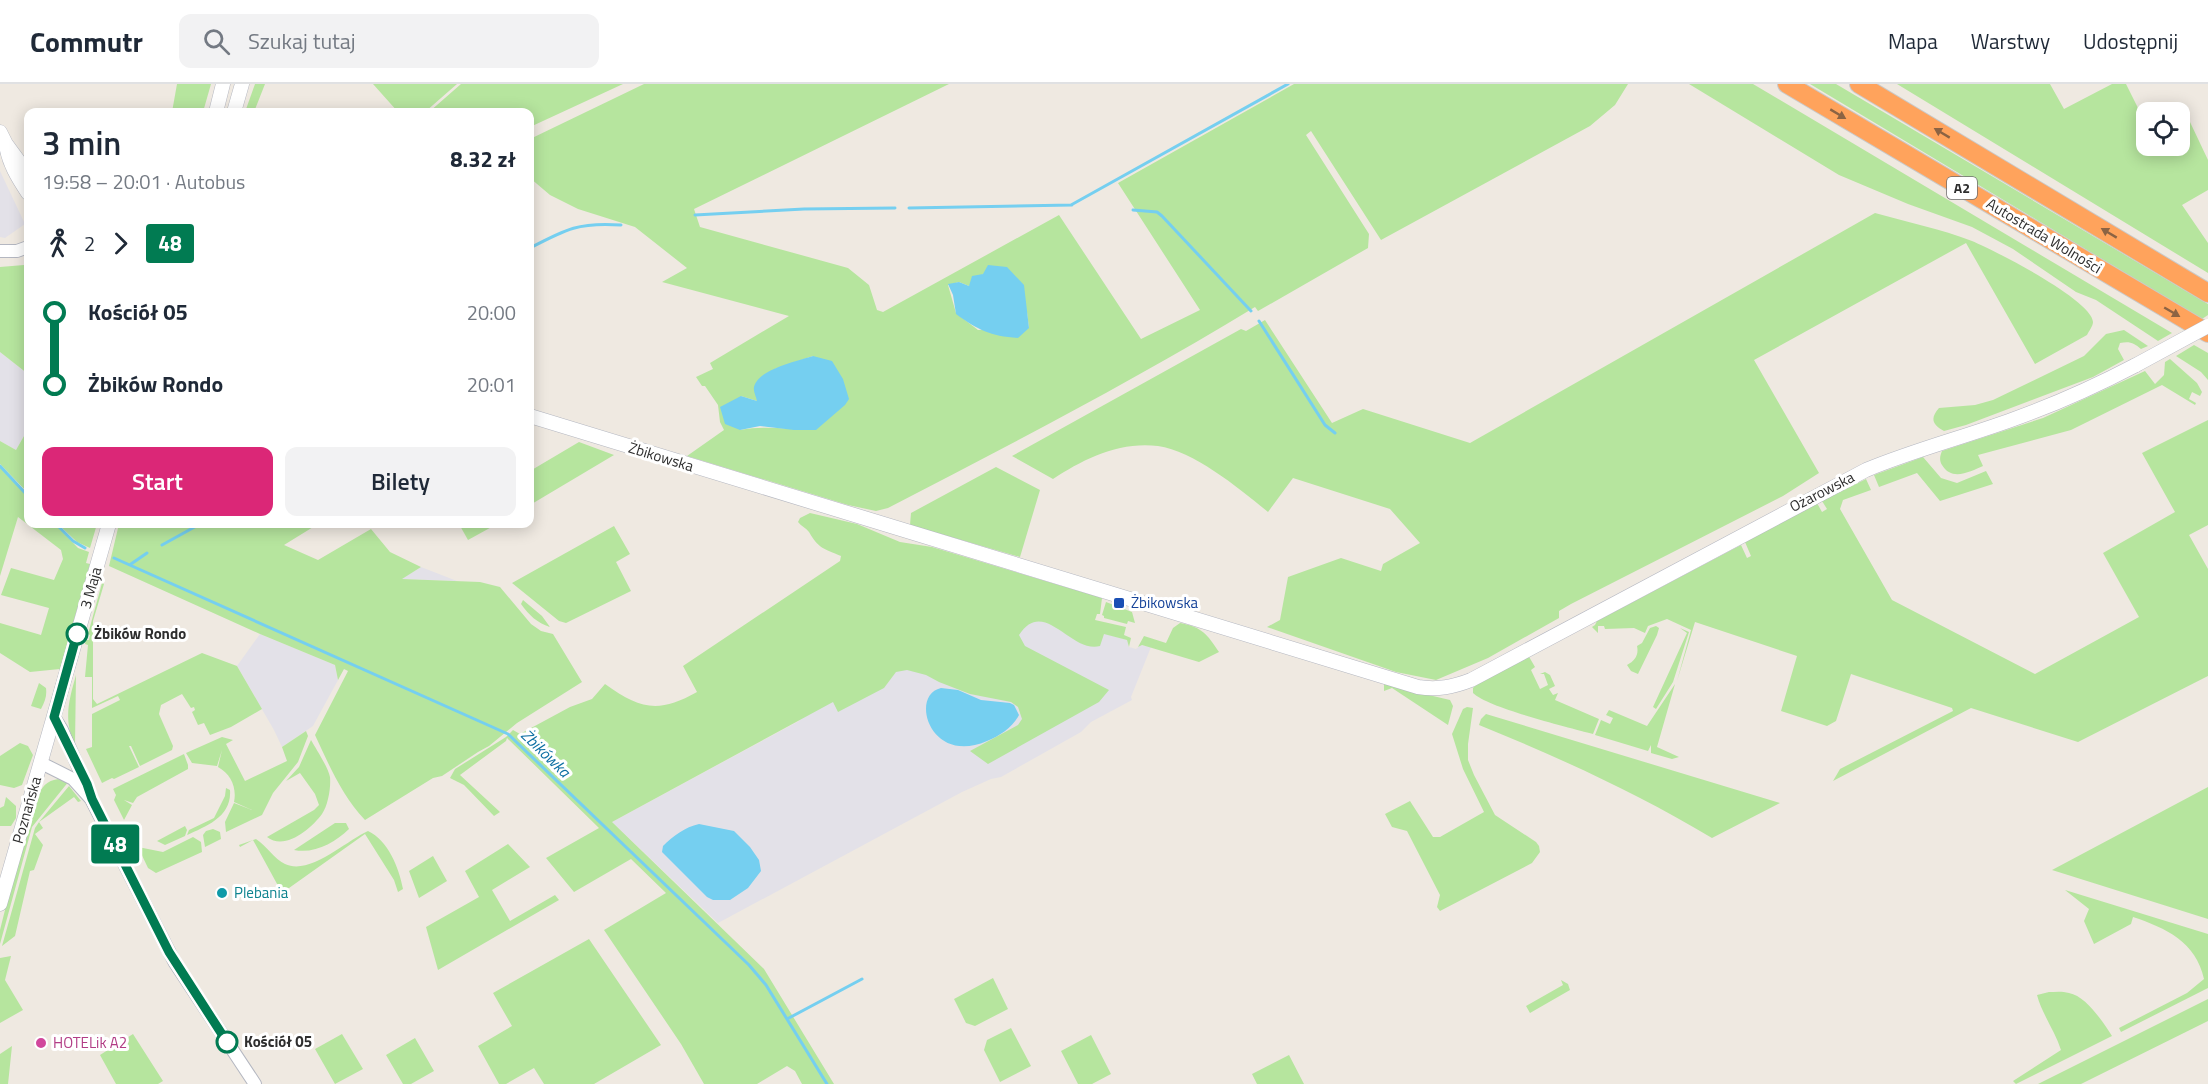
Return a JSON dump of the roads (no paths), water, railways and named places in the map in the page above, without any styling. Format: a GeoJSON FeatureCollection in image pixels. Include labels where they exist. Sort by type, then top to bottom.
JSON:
{"type":"FeatureCollection","features":[{"type":"Feature","properties":{"kind":"highway","name":"Autostrada Wolności"},"geometry":{"type":"LineString","coordinates":[[1787,84],[2208,333]]}},
{"type":"Feature","properties":{"kind":"highway","name":"A2"},"geometry":{"type":"LineString","coordinates":[[1859,84],[2208,293]]}},
{"type":"Feature","properties":{"kind":"main road"},"geometry":{"type":"LineString","coordinates":[[217,108],[223,84]]}},
{"type":"Feature","properties":{"kind":"main road"},"geometry":{"type":"LineString","coordinates":[[235,108],[242,84]]}},
{"type":"Feature","properties":{"kind":"main road"},"geometry":{"type":"LineString","coordinates":[[3,138],[24,168]]}},
{"type":"Feature","properties":{"kind":"main road"},"geometry":{"type":"LineString","coordinates":[[3,138],[7,154],[24,187]]}},
{"type":"Feature","properties":{"kind":"main road","name":"Ożarowska"},"geometry":{"type":"LineString","coordinates":[[1448,688],[1471,680],[1866,470],[2072,397],[2208,326]]}},
{"type":"Feature","properties":{"kind":"main road","name":"Żbikowska"},"geometry":{"type":"LineString","coordinates":[[534,417],[1418,687],[1448,688]]}},
{"type":"Feature","properties":{"kind":"main road","name":"3 Maja"},"geometry":{"type":"LineString","coordinates":[[54,717],[108,528]]}},
{"type":"Feature","properties":{"kind":"main road","name":"Poznańska"},"geometry":{"type":"LineString","coordinates":[[0,904],[54,717]]}},
{"type":"Feature","properties":{"kind":"street"},"geometry":{"type":"LineString","coordinates":[[0,251],[24,248]]}},
{"type":"Feature","properties":{"kind":"street"},"geometry":{"type":"LineString","coordinates":[[54,717],[92,799],[172,957],[255,1084]]}},
{"type":"Feature","properties":{"kind":"street"},"geometry":{"type":"LineString","coordinates":[[46,743],[62,747],[71,753]]}},
{"type":"Feature","properties":{"kind":"street"},"geometry":{"type":"LineString","coordinates":[[41,763],[73,779],[92,799]]}},
{"type":"Feature","properties":{"kind":"water"},"geometry":{"type":"Polygon","coordinates":[[[988,265],[1007,267],[1024,285],[1029,328],[1018,338],[985,331],[956,314],[953,295],[948,284],[959,282],[969,286],[972,276],[983,274],[988,265]]]}},
{"type":"Feature","properties":{"kind":"water"},"geometry":{"type":"Polygon","coordinates":[[[813,356],[832,361],[843,379],[849,399],[816,430],[760,426],[740,430],[725,424],[720,407],[741,396],[757,401],[754,387],[763,375],[813,356]]]}},
{"type":"Feature","properties":{"kind":"water"},"geometry":{"type":"Polygon","coordinates":[[[941,688],[958,690],[981,700],[1010,703],[1014,705],[1019,715],[1010,727],[992,739],[967,746],[951,744],[939,737],[926,714],[931,693],[941,688]]]}},
{"type":"Feature","properties":{"kind":"water"},"geometry":{"type":"Polygon","coordinates":[[[699,824],[734,831],[759,860],[761,871],[748,888],[730,900],[713,900],[707,897],[662,852],[663,846],[675,835],[699,824]]]}},
{"type":"Feature","properties":{"kind":"waterway"},"geometry":{"type":"LineString","coordinates":[[1071,205],[1288,84]]}},
{"type":"Feature","properties":{"kind":"waterway"},"geometry":{"type":"LineString","coordinates":[[909,208],[1072,205]]}},
{"type":"Feature","properties":{"kind":"waterway"},"geometry":{"type":"LineString","coordinates":[[695,215],[804,209],[895,208]]}},
{"type":"Feature","properties":{"kind":"waterway"},"geometry":{"type":"LineString","coordinates":[[1133,210],[1157,212],[1162,216],[1251,311]]}},
{"type":"Feature","properties":{"kind":"waterway"},"geometry":{"type":"LineString","coordinates":[[534,246],[573,228],[607,224],[621,225]]}},
{"type":"Feature","properties":{"kind":"waterway"},"geometry":{"type":"LineString","coordinates":[[1259,321],[1325,425],[1335,433]]}},
{"type":"Feature","properties":{"kind":"waterway","name":"Żbikówka"},"geometry":{"type":"LineString","coordinates":[[0,466],[24,492]]}},
{"type":"Feature","properties":{"kind":"waterway","name":"Żbikówka"},"geometry":{"type":"LineString","coordinates":[[60,528],[73,541],[85,548]]}},
{"type":"Feature","properties":{"kind":"waterway"},"geometry":{"type":"LineString","coordinates":[[162,545],[193,528]]}},
{"type":"Feature","properties":{"kind":"waterway"},"geometry":{"type":"LineString","coordinates":[[131,564],[147,553]]}},
{"type":"Feature","properties":{"kind":"waterway","name":"Żbikówka"},"geometry":{"type":"LineString","coordinates":[[114,558],[508,734],[749,965],[766,985],[827,1084]]}},
{"type":"Feature","properties":{"kind":"waterway"},"geometry":{"type":"LineString","coordinates":[[787,1019],[862,979]]}},
{"type":"Feature","properties":{"kind":"place","name":"Żbikowska"},"geometry":{"type":"Point","coordinates":[1119,603]}},
{"type":"Feature","properties":{"kind":"place","name":"Żbików Rondo"},"geometry":{"type":"Point","coordinates":[77,634]}},
{"type":"Feature","properties":{"kind":"place","name":"Plebania"},"geometry":{"type":"Point","coordinates":[222,893]}},
{"type":"Feature","properties":{"kind":"place","name":"Kościół 05"},"geometry":{"type":"Point","coordinates":[227,1042]}},
{"type":"Feature","properties":{"kind":"place","name":"HOTELik A2"},"geometry":{"type":"Point","coordinates":[41,1043]}}]}
